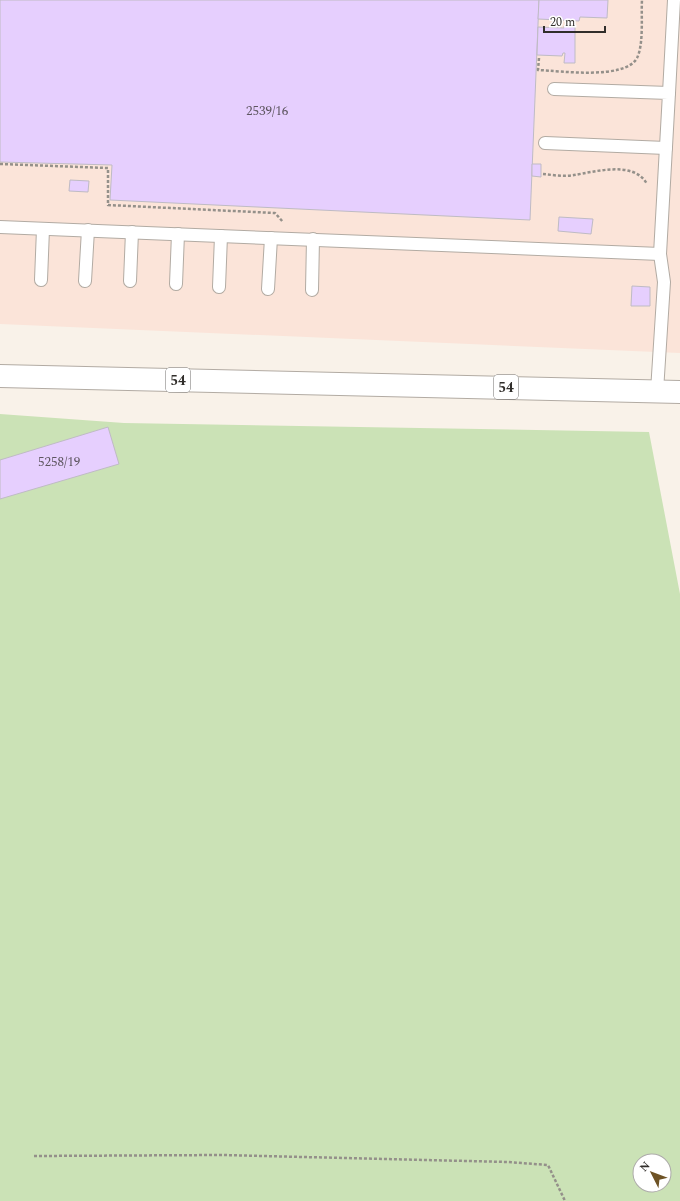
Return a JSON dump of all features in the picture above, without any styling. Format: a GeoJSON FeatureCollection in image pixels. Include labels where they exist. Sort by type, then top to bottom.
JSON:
{"type":"FeatureCollection","features":[{"type":"Feature","properties":{"kind":"main road","name":"54"},"geometry":{"type":"LineString","coordinates":[[0,376],[680,392]]}},
{"type":"Feature","properties":{"kind":"lane"},"geometry":{"type":"LineString","coordinates":[[657,391],[664,282],[660,254],[674,0]]}},
{"type":"Feature","properties":{"kind":"lane"},"geometry":{"type":"LineString","coordinates":[[554,89],[670,93]]}},
{"type":"Feature","properties":{"kind":"lane"},"geometry":{"type":"LineString","coordinates":[[545,143],[666,148]]}},
{"type":"Feature","properties":{"kind":"lane"},"geometry":{"type":"LineString","coordinates":[[0,227],[660,254]]}},
{"type":"Feature","properties":{"kind":"lane"},"geometry":{"type":"LineString","coordinates":[[41,280],[43,229]]}},
{"type":"Feature","properties":{"kind":"lane"},"geometry":{"type":"LineString","coordinates":[[85,281],[88,230]]}},
{"type":"Feature","properties":{"kind":"lane"},"geometry":{"type":"LineString","coordinates":[[130,281],[132,232]]}},
{"type":"Feature","properties":{"kind":"lane"},"geometry":{"type":"LineString","coordinates":[[176,284],[178,234]]}},
{"type":"Feature","properties":{"kind":"lane"},"geometry":{"type":"LineString","coordinates":[[218,287],[221,236]]}},
{"type":"Feature","properties":{"kind":"lane"},"geometry":{"type":"LineString","coordinates":[[268,289],[271,238]]}},
{"type":"Feature","properties":{"kind":"lane"},"geometry":{"type":"LineString","coordinates":[[312,290],[314,239]]}},
{"type":"Feature","properties":{"kind":"path"},"geometry":{"type":"LineString","coordinates":[[539,58],[538,70],[613,72],[626,68],[637,58],[641,43],[642,0]]}},
{"type":"Feature","properties":{"kind":"path"},"geometry":{"type":"LineString","coordinates":[[0,164],[108,168],[108,205],[275,213],[284,223]]}},
{"type":"Feature","properties":{"kind":"path"},"geometry":{"type":"LineString","coordinates":[[543,174],[572,176],[599,170],[634,172],[645,181],[648,186]]}},
{"type":"Feature","properties":{"kind":"path"},"geometry":{"type":"LineString","coordinates":[[34,1156],[222,1155],[508,1162],[548,1165],[565,1201]]}},
{"type":"Feature","properties":{"kind":"shaded area"},"geometry":{"type":"Polygon","coordinates":[[[0,0],[680,0],[680,353],[0,324],[0,0]]]}},
{"type":"Feature","properties":{"kind":"green space"},"geometry":{"type":"Polygon","coordinates":[[[0,414],[124,423],[649,432],[680,594],[680,1201],[0,1201],[0,414]]]}},
{"type":"Feature","properties":{"kind":"building"},"geometry":{"type":"Polygon","coordinates":[[[0,0],[539,0],[530,220],[110,200],[112,165],[0,162],[0,0]]]}},
{"type":"Feature","properties":{"kind":"building"},"geometry":{"type":"Polygon","coordinates":[[[539,0],[608,0],[607,18],[580,17],[579,21],[538,19],[539,0]]]}},
{"type":"Feature","properties":{"kind":"building"},"geometry":{"type":"Polygon","coordinates":[[[564,26],[575,27],[575,63],[564,63],[565,53],[563,53],[562,56],[537,55],[538,27],[564,28],[564,26]]]}},
{"type":"Feature","properties":{"kind":"building"},"geometry":{"type":"Polygon","coordinates":[[[532,164],[541,164],[541,177],[532,176],[532,164]]]}},
{"type":"Feature","properties":{"kind":"building"},"geometry":{"type":"Polygon","coordinates":[[[70,180],[89,181],[88,192],[69,191],[70,180]]]}},
{"type":"Feature","properties":{"kind":"building"},"geometry":{"type":"Polygon","coordinates":[[[559,217],[593,219],[591,234],[558,231],[559,217]]]}},
{"type":"Feature","properties":{"kind":"building"},"geometry":{"type":"Polygon","coordinates":[[[632,286],[650,287],[650,306],[631,306],[632,286]]]}},
{"type":"Feature","properties":{"kind":"building"},"geometry":{"type":"Polygon","coordinates":[[[108,427],[119,464],[0,499],[0,460],[108,427]]]}}]}
